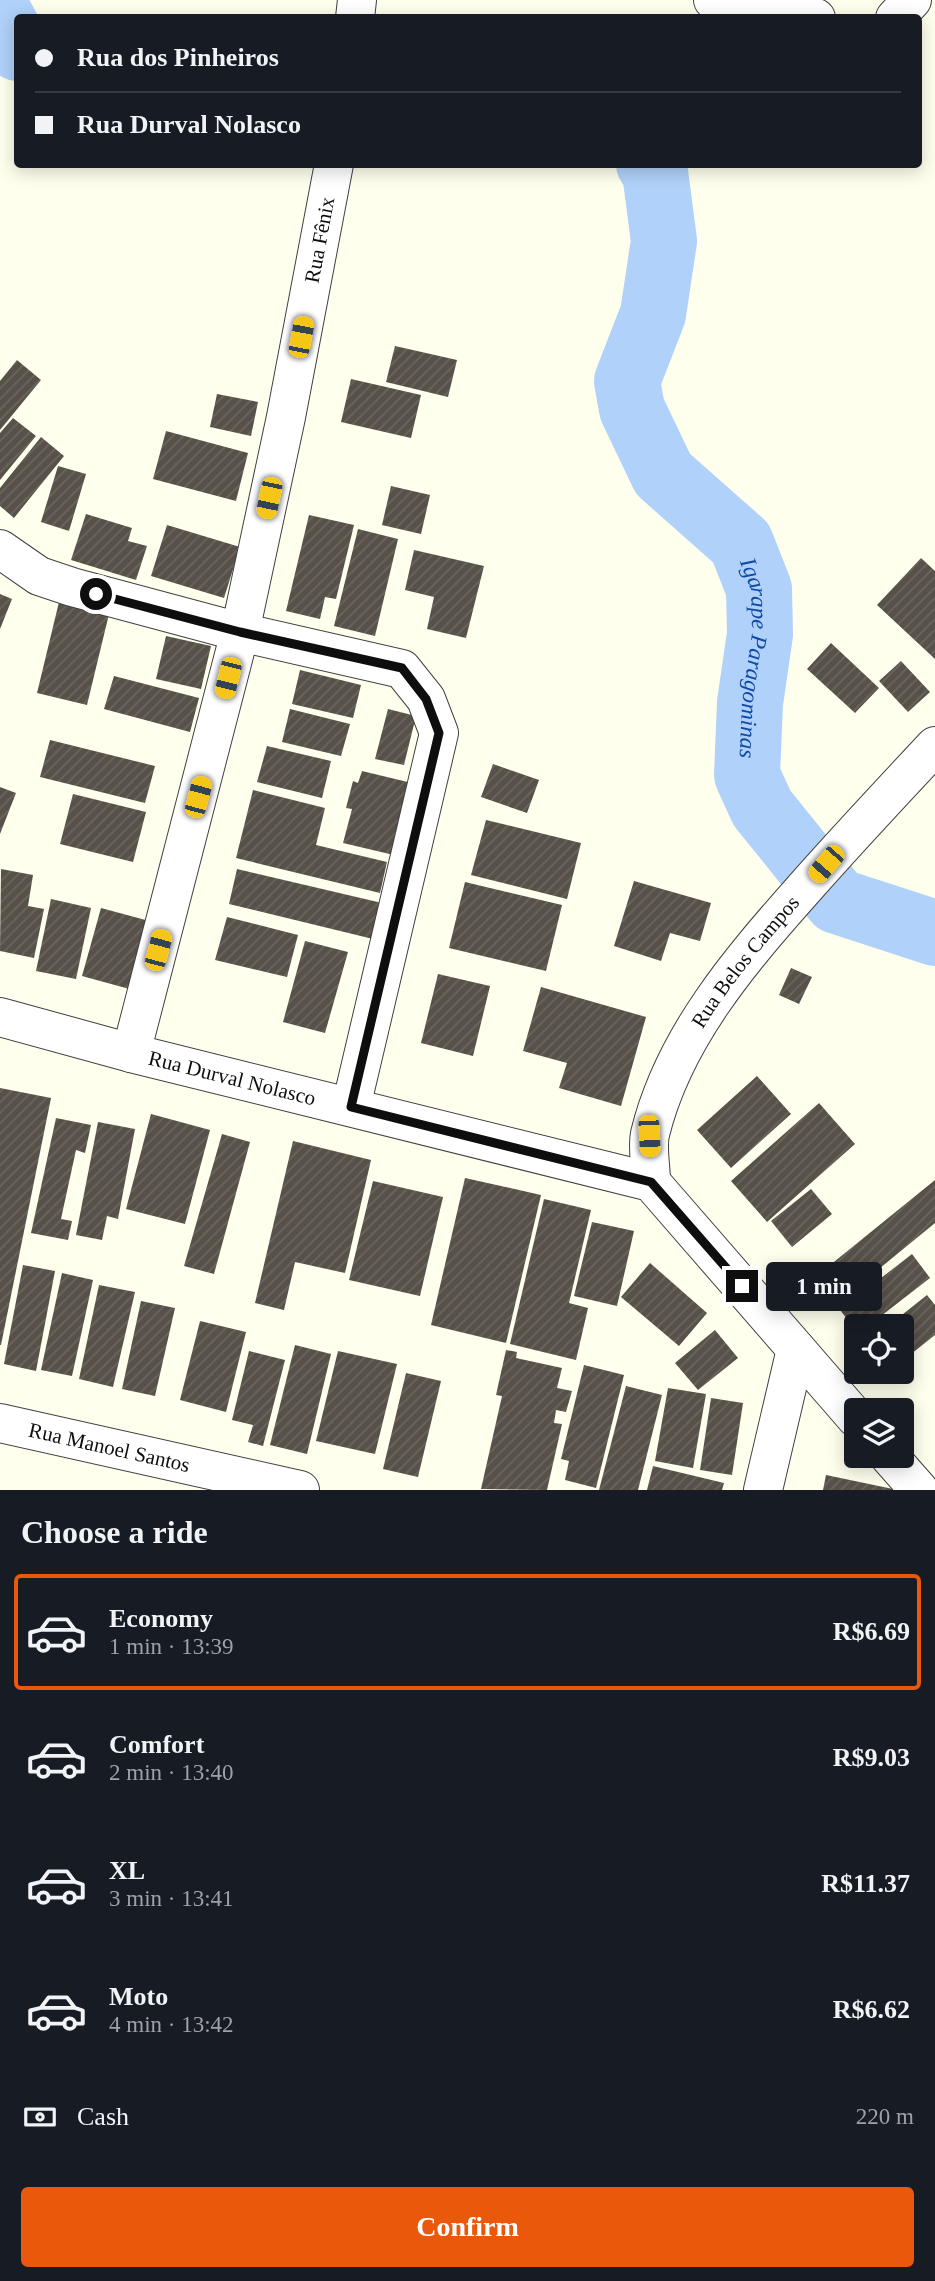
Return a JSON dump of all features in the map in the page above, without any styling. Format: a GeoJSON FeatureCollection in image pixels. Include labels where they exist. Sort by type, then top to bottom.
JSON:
{"type":"FeatureCollection","features":[{"type":"Feature","properties":{"kind":"street"},"geometry":{"type":"LineString","coordinates":[[713,0],[793,14]]}},
{"type":"Feature","properties":{"kind":"street"},"geometry":{"type":"LineString","coordinates":[[899,14],[912,0]]}},
{"type":"Feature","properties":{"kind":"street","name":"Rua Fênix"},"geometry":{"type":"LineString","coordinates":[[131,1053],[240,632],[286,417],[333,171]]}},
{"type":"Feature","properties":{"kind":"street"},"geometry":{"type":"LineString","coordinates":[[0,549],[39,576],[72,587],[240,632],[402,668],[426,699],[439,733],[351,1107]]}},
{"type":"Feature","properties":{"kind":"street","name":"Rua Belos Campos"},"geometry":{"type":"LineString","coordinates":[[651,1182],[649,1136],[668,1080],[705,1012],[738,964],[769,928],[935,746]]}},
{"type":"Feature","properties":{"kind":"street","name":"Rua Durval Nolasco"},"geometry":{"type":"LineString","coordinates":[[0,1017],[131,1053],[651,1182]]}},
{"type":"Feature","properties":{"kind":"street"},"geometry":{"type":"LineString","coordinates":[[651,1182],[844,1404]]}},
{"type":"Feature","properties":{"kind":"street"},"geometry":{"type":"LineString","coordinates":[[763,1490],[796,1349]]}},
{"type":"Feature","properties":{"kind":"street","name":"Rua Manoel Santos"},"geometry":{"type":"LineString","coordinates":[[0,1423],[300,1490]]}},
{"type":"Feature","properties":{"kind":"street"},"geometry":{"type":"LineString","coordinates":[[900,1468],[919,1490]]}},
{"type":"Feature","properties":{"kind":"building"},"geometry":{"type":"Polygon","coordinates":[[[395,346],[457,360],[448,397],[386,382],[395,346]]]}},
{"type":"Feature","properties":{"kind":"building"},"geometry":{"type":"Polygon","coordinates":[[[17,360],[41,380],[0,430],[0,381],[17,360]]]}},
{"type":"Feature","properties":{"kind":"building"},"geometry":{"type":"Polygon","coordinates":[[[351,379],[421,395],[411,438],[341,422],[351,379]]]}},
{"type":"Feature","properties":{"kind":"building"},"geometry":{"type":"Polygon","coordinates":[[[217,394],[258,402],[251,436],[210,427],[217,394]]]}},
{"type":"Feature","properties":{"kind":"building"},"geometry":{"type":"Polygon","coordinates":[[[13,418],[36,436],[0,480],[0,433],[13,418]]]}},
{"type":"Feature","properties":{"kind":"building"},"geometry":{"type":"Polygon","coordinates":[[[166,431],[248,453],[236,501],[153,479],[166,431]]]}},
{"type":"Feature","properties":{"kind":"building"},"geometry":{"type":"Polygon","coordinates":[[[41,437],[64,456],[14,518],[0,506],[0,488],[41,437]]]}},
{"type":"Feature","properties":{"kind":"building"},"geometry":{"type":"Polygon","coordinates":[[[58,466],[86,474],[69,531],[41,522],[58,466]]]}},
{"type":"Feature","properties":{"kind":"building"},"geometry":{"type":"Polygon","coordinates":[[[391,486],[430,495],[421,534],[382,525],[391,486]]]}},
{"type":"Feature","properties":{"kind":"building"},"geometry":{"type":"Polygon","coordinates":[[[86,514],[132,528],[128,541],[147,546],[136,580],[71,560],[86,514]]]}},
{"type":"Feature","properties":{"kind":"building"},"geometry":{"type":"Polygon","coordinates":[[[309,515],[354,525],[336,599],[325,597],[320,619],[286,611],[309,515]]]}},
{"type":"Feature","properties":{"kind":"building"},"geometry":{"type":"Polygon","coordinates":[[[167,525],[240,547],[224,598],[151,576],[167,525]]]}},
{"type":"Feature","properties":{"kind":"building"},"geometry":{"type":"Polygon","coordinates":[[[358,529],[398,539],[375,636],[334,626],[358,529]]]}},
{"type":"Feature","properties":{"kind":"building"},"geometry":{"type":"Polygon","coordinates":[[[414,550],[484,566],[466,638],[427,629],[434,597],[405,590],[414,550]]]}},
{"type":"Feature","properties":{"kind":"building"},"geometry":{"type":"Polygon","coordinates":[[[921,558],[935,571],[935,659],[877,605],[921,558]]]}},
{"type":"Feature","properties":{"kind":"building"},"geometry":{"type":"Polygon","coordinates":[[[0,594],[12,599],[0,629],[0,594]]]}},
{"type":"Feature","properties":{"kind":"building"},"geometry":{"type":"Polygon","coordinates":[[[59,602],[109,614],[87,705],[37,693],[59,602]]]}},
{"type":"Feature","properties":{"kind":"building"},"geometry":{"type":"Polygon","coordinates":[[[166,636],[211,646],[201,689],[156,679],[166,636]]]}},
{"type":"Feature","properties":{"kind":"building"},"geometry":{"type":"Polygon","coordinates":[[[831,643],[879,688],[855,713],[807,669],[831,643]]]}},
{"type":"Feature","properties":{"kind":"building"},"geometry":{"type":"Polygon","coordinates":[[[901,661],[930,692],[908,712],[879,681],[901,661]]]}},
{"type":"Feature","properties":{"kind":"building"},"geometry":{"type":"Polygon","coordinates":[[[300,670],[361,685],[353,718],[292,704],[300,670]]]}},
{"type":"Feature","properties":{"kind":"building"},"geometry":{"type":"Polygon","coordinates":[[[114,676],[199,698],[190,732],[104,709],[114,676]]]}},
{"type":"Feature","properties":{"kind":"building"},"geometry":{"type":"Polygon","coordinates":[[[290,709],[350,724],[341,756],[282,742],[290,709]]]}},
{"type":"Feature","properties":{"kind":"building"},"geometry":{"type":"Polygon","coordinates":[[[388,709],[416,716],[404,765],[375,759],[388,709]]]}},
{"type":"Feature","properties":{"kind":"building"},"geometry":{"type":"Polygon","coordinates":[[[50,740],[155,766],[145,803],[40,777],[50,740]]]}},
{"type":"Feature","properties":{"kind":"building"},"geometry":{"type":"Polygon","coordinates":[[[267,746],[331,761],[322,798],[257,782],[267,746]]]}},
{"type":"Feature","properties":{"kind":"building"},"geometry":{"type":"Polygon","coordinates":[[[493,764],[539,780],[527,813],[481,797],[493,764]]]}},
{"type":"Feature","properties":{"kind":"building"},"geometry":{"type":"Polygon","coordinates":[[[362,771],[416,784],[398,856],[343,843],[352,809],[346,808],[353,781],[358,783],[362,771]]]}},
{"type":"Feature","properties":{"kind":"building"},"geometry":{"type":"Polygon","coordinates":[[[0,787],[16,793],[0,834],[0,787]]]}},
{"type":"Feature","properties":{"kind":"building"},"geometry":{"type":"Polygon","coordinates":[[[253,790],[325,808],[316,845],[387,862],[380,893],[236,858],[253,790]]]}},
{"type":"Feature","properties":{"kind":"building"},"geometry":{"type":"Polygon","coordinates":[[[73,794],[146,812],[133,862],[60,844],[73,794]]]}},
{"type":"Feature","properties":{"kind":"building"},"geometry":{"type":"Polygon","coordinates":[[[486,820],[581,843],[567,899],[471,875],[486,820]]]}},
{"type":"Feature","properties":{"kind":"building"},"geometry":{"type":"Polygon","coordinates":[[[1,869],[33,875],[28,906],[44,909],[34,958],[0,951],[1,869]]]}},
{"type":"Feature","properties":{"kind":"building"},"geometry":{"type":"Polygon","coordinates":[[[237,869],[382,903],[373,939],[229,904],[237,869]]]}},
{"type":"Feature","properties":{"kind":"building"},"geometry":{"type":"Polygon","coordinates":[[[634,881],[711,903],[700,941],[670,933],[661,961],[614,946],[634,881]]]}},
{"type":"Feature","properties":{"kind":"building"},"geometry":{"type":"Polygon","coordinates":[[[465,882],[562,905],[546,971],[449,948],[465,882]]]}},
{"type":"Feature","properties":{"kind":"building"},"geometry":{"type":"Polygon","coordinates":[[[51,899],[91,908],[76,979],[36,971],[51,899]]]}},
{"type":"Feature","properties":{"kind":"building"},"geometry":{"type":"Polygon","coordinates":[[[101,908],[153,922],[133,990],[82,976],[101,908]]]}},
{"type":"Feature","properties":{"kind":"building"},"geometry":{"type":"Polygon","coordinates":[[[227,917],[298,935],[287,977],[215,960],[227,917]]]}},
{"type":"Feature","properties":{"kind":"building"},"geometry":{"type":"Polygon","coordinates":[[[305,941],[348,952],[325,1033],[283,1022],[305,941]]]}},
{"type":"Feature","properties":{"kind":"building"},"geometry":{"type":"Polygon","coordinates":[[[791,968],[812,977],[799,1004],[779,995],[791,968]]]}},
{"type":"Feature","properties":{"kind":"building"},"geometry":{"type":"Polygon","coordinates":[[[438,974],[490,986],[473,1056],[421,1043],[438,974]]]}},
{"type":"Feature","properties":{"kind":"building"},"geometry":{"type":"Polygon","coordinates":[[[541,987],[646,1017],[621,1106],[559,1088],[567,1063],[523,1051],[541,987]]]}},
{"type":"Feature","properties":{"kind":"building"},"geometry":{"type":"Polygon","coordinates":[[[757,1076],[791,1114],[731,1168],[697,1130],[757,1076]]]}},
{"type":"Feature","properties":{"kind":"building"},"geometry":{"type":"Polygon","coordinates":[[[0,1088],[51,1098],[1,1345],[0,1345],[0,1088]]]}},
{"type":"Feature","properties":{"kind":"building"},"geometry":{"type":"Polygon","coordinates":[[[819,1103],[855,1144],[767,1222],[731,1181],[819,1103]]]}},
{"type":"Feature","properties":{"kind":"building"},"geometry":{"type":"Polygon","coordinates":[[[151,1114],[210,1130],[185,1224],[126,1209],[151,1114]]]}},
{"type":"Feature","properties":{"kind":"building"},"geometry":{"type":"Polygon","coordinates":[[[56,1118],[91,1125],[85,1153],[76,1150],[61,1219],[72,1221],[68,1240],[31,1233],[56,1118]]]}},
{"type":"Feature","properties":{"kind":"building"},"geometry":{"type":"Polygon","coordinates":[[[98,1122],[135,1129],[118,1219],[107,1216],[102,1240],[76,1235],[98,1122]]]}},
{"type":"Feature","properties":{"kind":"building"},"geometry":{"type":"Polygon","coordinates":[[[222,1134],[250,1142],[214,1274],[184,1266],[222,1134]]]}},
{"type":"Feature","properties":{"kind":"building"},"geometry":{"type":"Polygon","coordinates":[[[293,1141],[371,1160],[345,1273],[295,1262],[284,1310],[255,1303],[293,1141]]]}},
{"type":"Feature","properties":{"kind":"building"},"geometry":{"type":"Polygon","coordinates":[[[465,1178],[541,1195],[506,1343],[431,1325],[465,1178]]]}},
{"type":"Feature","properties":{"kind":"building"},"geometry":{"type":"Polygon","coordinates":[[[935,1180],[935,1223],[830,1309],[808,1283],[935,1180]]]}},
{"type":"Feature","properties":{"kind":"building"},"geometry":{"type":"Polygon","coordinates":[[[373,1181],[443,1197],[420,1296],[349,1280],[373,1181]]]}},
{"type":"Feature","properties":{"kind":"building"},"geometry":{"type":"Polygon","coordinates":[[[811,1189],[832,1214],[792,1247],[771,1221],[811,1189]]]}},
{"type":"Feature","properties":{"kind":"building"},"geometry":{"type":"Polygon","coordinates":[[[544,1199],[591,1210],[569,1303],[588,1308],[576,1360],[510,1344],[544,1199]]]}},
{"type":"Feature","properties":{"kind":"building"},"geometry":{"type":"Polygon","coordinates":[[[592,1222],[634,1231],[617,1306],[574,1296],[592,1222]]]}},
{"type":"Feature","properties":{"kind":"building"},"geometry":{"type":"Polygon","coordinates":[[[912,1254],[930,1278],[884,1314],[844,1315],[840,1310],[912,1254]]]}},
{"type":"Feature","properties":{"kind":"building"},"geometry":{"type":"Polygon","coordinates":[[[650,1263],[707,1313],[679,1346],[621,1297],[650,1263]]]}},
{"type":"Feature","properties":{"kind":"building"},"geometry":{"type":"Polygon","coordinates":[[[23,1265],[55,1271],[36,1371],[4,1364],[23,1265]]]}},
{"type":"Feature","properties":{"kind":"building"},"geometry":{"type":"Polygon","coordinates":[[[62,1273],[93,1280],[72,1376],[41,1370],[62,1273]]]}},
{"type":"Feature","properties":{"kind":"building"},"geometry":{"type":"Polygon","coordinates":[[[99,1285],[135,1292],[113,1387],[79,1379],[99,1285]]]}},
{"type":"Feature","properties":{"kind":"building"},"geometry":{"type":"Polygon","coordinates":[[[927,1295],[935,1305],[935,1335],[914,1352],[914,1314],[903,1314],[927,1295]]]}},
{"type":"Feature","properties":{"kind":"building"},"geometry":{"type":"Polygon","coordinates":[[[141,1301],[175,1308],[155,1396],[122,1389],[141,1301]]]}},
{"type":"Feature","properties":{"kind":"building"},"geometry":{"type":"Polygon","coordinates":[[[200,1321],[246,1332],[226,1412],[180,1400],[200,1321]]]}},
{"type":"Feature","properties":{"kind":"building"},"geometry":{"type":"Polygon","coordinates":[[[715,1330],[738,1358],[698,1390],[675,1363],[715,1330]]]}},
{"type":"Feature","properties":{"kind":"building"},"geometry":{"type":"Polygon","coordinates":[[[295,1345],[331,1354],[307,1454],[270,1445],[295,1345]]]}},
{"type":"Feature","properties":{"kind":"building"},"geometry":{"type":"Polygon","coordinates":[[[506,1350],[517,1352],[516,1358],[562,1368],[557,1388],[572,1391],[566,1412],[556,1410],[554,1423],[562,1424],[547,1490],[481,1489],[502,1396],[496,1395],[506,1350]]]}},
{"type":"Feature","properties":{"kind":"building"},"geometry":{"type":"Polygon","coordinates":[[[249,1351],[285,1360],[263,1446],[248,1442],[253,1425],[232,1420],[249,1351]]]}},
{"type":"Feature","properties":{"kind":"building"},"geometry":{"type":"Polygon","coordinates":[[[338,1351],[397,1364],[375,1454],[316,1441],[338,1351]]]}},
{"type":"Feature","properties":{"kind":"building"},"geometry":{"type":"Polygon","coordinates":[[[584,1365],[624,1375],[596,1488],[565,1480],[569,1461],[561,1459],[584,1365]]]}},
{"type":"Feature","properties":{"kind":"building"},"geometry":{"type":"Polygon","coordinates":[[[406,1373],[441,1381],[418,1477],[383,1469],[406,1373]]]}},
{"type":"Feature","properties":{"kind":"building"},"geometry":{"type":"Polygon","coordinates":[[[626,1386],[662,1395],[638,1490],[599,1490],[626,1386]]]}},
{"type":"Feature","properties":{"kind":"building"},"geometry":{"type":"Polygon","coordinates":[[[668,1388],[706,1394],[693,1468],[655,1461],[668,1388]]]}},
{"type":"Feature","properties":{"kind":"building"},"geometry":{"type":"Polygon","coordinates":[[[711,1398],[743,1403],[732,1475],[700,1470],[711,1398]]]}},
{"type":"Feature","properties":{"kind":"building"},"geometry":{"type":"Polygon","coordinates":[[[653,1466],[724,1483],[722,1490],[647,1490],[653,1466]]]}},
{"type":"Feature","properties":{"kind":"building"},"geometry":{"type":"Polygon","coordinates":[[[826,1475],[893,1489],[893,1490],[823,1490],[826,1475]]]}},
{"type":"Feature","properties":{"kind":"waterway","name":"Igarape Paragominas"},"geometry":{"type":"LineString","coordinates":[[0,15],[14,41]]}},
{"type":"Feature","properties":{"kind":"waterway","name":"Igarape Paragominas"},"geometry":{"type":"LineString","coordinates":[[652,168],[655,172],[664,241],[653,314],[627,381],[632,409],[663,474],[741,543],[759,589],[760,634],[750,703],[747,775],[762,808],[837,901],[935,933]]}},
{"type":"Feature","properties":{"kind":"route"},"geometry":{"type":"LineString","coordinates":[[96,594],[240,632],[402,668],[426,699],[439,733],[351,1107],[651,1182],[742,1286]]}}]}
